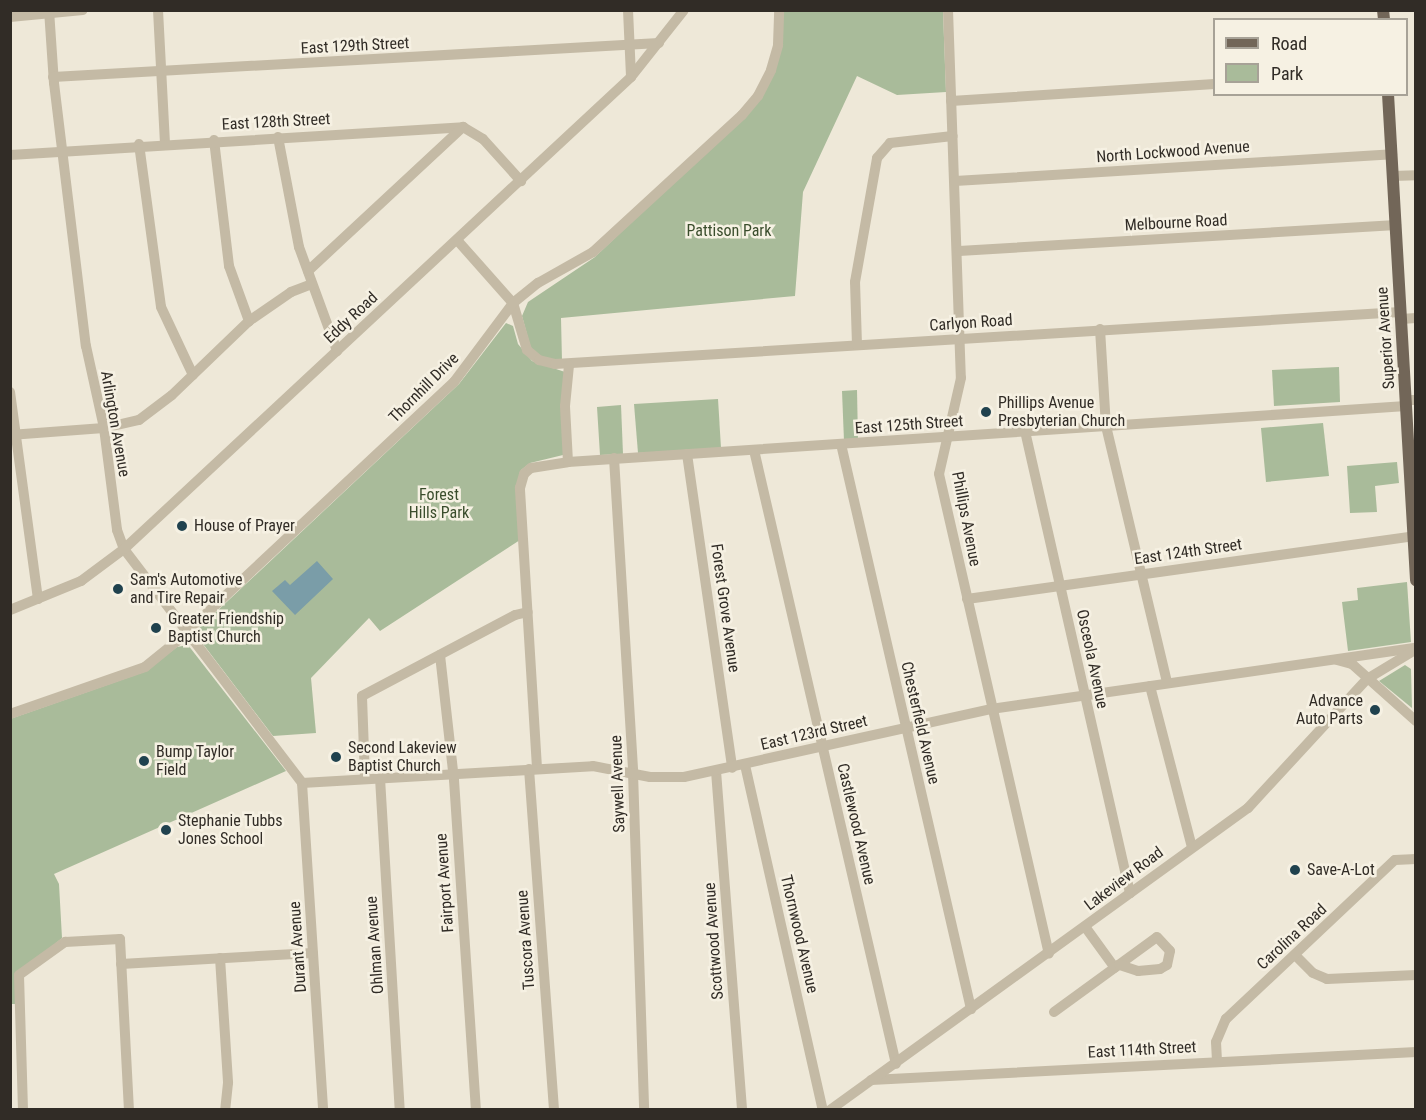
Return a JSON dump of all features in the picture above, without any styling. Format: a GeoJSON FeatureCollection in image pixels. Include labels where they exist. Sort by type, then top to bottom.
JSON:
{"type":"FeatureCollection","features":[{"type":"Feature","properties":{"kind":"main road","name":"Superior Avenue"},"geometry":{"type":"LineString","coordinates":[[1388,96],[1400,315],[1409,402],[1416,580]]}},
{"type":"Feature","properties":{"kind":"street"},"geometry":{"type":"LineString","coordinates":[[10,17],[83,10]]}},
{"type":"Feature","properties":{"kind":"street"},"geometry":{"type":"LineString","coordinates":[[158,10],[165,143]]}},
{"type":"Feature","properties":{"kind":"street"},"geometry":{"type":"LineString","coordinates":[[628,10],[631,77]]}},
{"type":"Feature","properties":{"kind":"street","name":"Eddy Road"},"geometry":{"type":"LineString","coordinates":[[10,610],[81,582],[124,549],[631,77],[684,10]]}},
{"type":"Feature","properties":{"kind":"street","name":"Thornhill Drive"},"geometry":{"type":"LineString","coordinates":[[10,714],[145,667],[188,631],[454,382],[513,303],[538,283],[582,259],[606,241],[746,111],[764,86],[775,58],[779,10]]}},
{"type":"Feature","properties":{"kind":"street","name":"Phillips Avenue"},"geometry":{"type":"LineString","coordinates":[[948,10],[959,252],[961,378],[939,474],[991,709],[1049,954]]}},
{"type":"Feature","properties":{"kind":"street","name":"Arlington Avenue"},"geometry":{"type":"LineString","coordinates":[[49,13],[53,77],[86,346],[104,428],[117,530],[124,549],[302,783]]}},
{"type":"Feature","properties":{"kind":"street","name":"East 129th Street"},"geometry":{"type":"LineString","coordinates":[[53,77],[659,43]]}},
{"type":"Feature","properties":{"kind":"street"},"geometry":{"type":"LineString","coordinates":[[951,101],[1213,84]]}},
{"type":"Feature","properties":{"kind":"street"},"geometry":{"type":"LineString","coordinates":[[308,271],[463,127],[483,139],[521,181]]}},
{"type":"Feature","properties":{"kind":"street","name":"East 128th Street"},"geometry":{"type":"LineString","coordinates":[[10,155],[139,144],[463,127]]}},
{"type":"Feature","properties":{"kind":"street"},"geometry":{"type":"LineString","coordinates":[[857,345],[855,282],[877,158],[890,143],[953,136]]}},
{"type":"Feature","properties":{"kind":"street"},"geometry":{"type":"LineString","coordinates":[[278,137],[284,182],[308,271],[337,351]]}},
{"type":"Feature","properties":{"kind":"street"},"geometry":{"type":"LineString","coordinates":[[214,140],[229,266],[249,321]]}},
{"type":"Feature","properties":{"kind":"street"},"geometry":{"type":"LineString","coordinates":[[139,144],[161,307],[193,375]]}},
{"type":"Feature","properties":{"kind":"street","name":"North Lockwood Avenue"},"geometry":{"type":"LineString","coordinates":[[955,181],[1392,154]]}},
{"type":"Feature","properties":{"kind":"street"},"geometry":{"type":"LineString","coordinates":[[1393,176],[1416,175]]}},
{"type":"Feature","properties":{"kind":"street","name":"Melbourne Road"},"geometry":{"type":"LineString","coordinates":[[959,252],[1396,225]]}},
{"type":"Feature","properties":{"kind":"street"},"geometry":{"type":"LineString","coordinates":[[457,240],[513,303]]}},
{"type":"Feature","properties":{"kind":"street"},"geometry":{"type":"LineString","coordinates":[[13,435],[104,428],[139,420],[193,375],[249,321],[291,292],[312,284]]}},
{"type":"Feature","properties":{"kind":"street","name":"Carlyon Road"},"geometry":{"type":"LineString","coordinates":[[513,303],[523,344],[544,363],[569,365],[1100,329],[1400,315],[1416,318]]}},
{"type":"Feature","properties":{"kind":"street"},"geometry":{"type":"LineString","coordinates":[[1100,329],[1106,426],[1167,683]]}},
{"type":"Feature","properties":{"kind":"street"},"geometry":{"type":"LineString","coordinates":[[568,462],[565,406],[569,365]]}},
{"type":"Feature","properties":{"kind":"street"},"geometry":{"type":"LineString","coordinates":[[10,392],[13,435],[38,599]]}},
{"type":"Feature","properties":{"kind":"street","name":"East 125th Street"},"geometry":{"type":"LineString","coordinates":[[524,474],[539,465],[614,458],[948,438],[1409,402]]}},
{"type":"Feature","properties":{"kind":"street","name":"Osceola Avenue"},"geometry":{"type":"LineString","coordinates":[[1025,431],[1130,893]]}},
{"type":"Feature","properties":{"kind":"street","name":"Chesterfield Avenue"},"geometry":{"type":"LineString","coordinates":[[841,444],[971,1009]]}},
{"type":"Feature","properties":{"kind":"street","name":"Castlewood Avenue"},"geometry":{"type":"LineString","coordinates":[[754,450],[896,1064]]}},
{"type":"Feature","properties":{"kind":"street","name":"Forest Grove Avenue"},"geometry":{"type":"LineString","coordinates":[[687,454],[732,768]]}},
{"type":"Feature","properties":{"kind":"street","name":"Saywell Avenue"},"geometry":{"type":"LineString","coordinates":[[614,458],[633,773],[644,1110]]}},
{"type":"Feature","properties":{"kind":"street","name":"Tuscora Avenue"},"geometry":{"type":"LineString","coordinates":[[524,474],[520,488],[528,612],[533,769],[554,1110]]}},
{"type":"Feature","properties":{"kind":"street","name":"East 124th Street"},"geometry":{"type":"LineString","coordinates":[[967,599],[1060,584],[1413,536]]}},
{"type":"Feature","properties":{"kind":"street"},"geometry":{"type":"LineString","coordinates":[[365,779],[361,698],[440,655],[528,612]]}},
{"type":"Feature","properties":{"kind":"street","name":"East 123rd Street"},"geometry":{"type":"LineString","coordinates":[[302,783],[593,766],[665,778],[732,768],[991,709],[1416,649]]}},
{"type":"Feature","properties":{"kind":"street","name":"Lakeview Road"},"geometry":{"type":"LineString","coordinates":[[835,1108],[1248,808],[1367,679],[1416,649]]}},
{"type":"Feature","properties":{"kind":"street","name":"Fairport Avenue"},"geometry":{"type":"LineString","coordinates":[[440,655],[476,1110]]}},
{"type":"Feature","properties":{"kind":"street"},"geometry":{"type":"LineString","coordinates":[[1331,660],[1348,662],[1416,721]]}},
{"type":"Feature","properties":{"kind":"street"},"geometry":{"type":"LineString","coordinates":[[1150,686],[1192,847]]}},
{"type":"Feature","properties":{"kind":"street","name":"Thornwood Avenue"},"geometry":{"type":"LineString","coordinates":[[745,765],[824,1110]]}},
{"type":"Feature","properties":{"kind":"street","name":"Scottwood Avenue"},"geometry":{"type":"LineString","coordinates":[[716,771],[742,1110]]}},
{"type":"Feature","properties":{"kind":"street","name":"Ohlman Avenue"},"geometry":{"type":"LineString","coordinates":[[380,778],[400,1110]]}},
{"type":"Feature","properties":{"kind":"street","name":"Durant Avenue"},"geometry":{"type":"LineString","coordinates":[[302,783],[323,1110]]}},
{"type":"Feature","properties":{"kind":"street","name":"Carolina Road"},"geometry":{"type":"LineString","coordinates":[[1216,1061],[1215,1042],[1226,1019],[1395,860],[1416,859]]}},
{"type":"Feature","properties":{"kind":"street"},"geometry":{"type":"LineString","coordinates":[[1054,1012],[1115,968],[1157,937],[1170,951],[1167,965],[1160,969],[1138,971],[1115,968],[1084,929]]}},
{"type":"Feature","properties":{"kind":"street"},"geometry":{"type":"LineString","coordinates":[[23,1110],[17,978],[65,942],[120,939],[129,1110]]}},
{"type":"Feature","properties":{"kind":"street"},"geometry":{"type":"LineString","coordinates":[[121,964],[313,953]]}},
{"type":"Feature","properties":{"kind":"street"},"geometry":{"type":"LineString","coordinates":[[1295,955],[1313,973],[1327,979],[1416,975]]}},
{"type":"Feature","properties":{"kind":"street"},"geometry":{"type":"LineString","coordinates":[[220,958],[228,1083],[225,1110]]}},
{"type":"Feature","properties":{"kind":"street","name":"East 114th Street"},"geometry":{"type":"LineString","coordinates":[[871,1080],[1416,1052]]}},
{"type":"Feature","properties":{"kind":"green space","name":"Pattison Park"},"geometry":{"type":"Polygon","coordinates":[[[783,11],[943,11],[946,92],[897,95],[857,76],[803,192],[795,296],[561,318],[562,361],[541,357],[531,349],[522,316],[528,302],[595,257],[762,98],[781,49],[783,11]]]}},
{"type":"Feature","properties":{"kind":"green space","name":"Forest Hills Park"},"geometry":{"type":"Polygon","coordinates":[[[506,323],[513,326],[518,344],[532,361],[565,372],[563,455],[530,463],[521,470],[520,540],[380,631],[369,618],[311,678],[316,733],[273,736],[200,640],[199,628],[459,384],[506,323]]]}},
{"type":"Feature","properties":{"kind":"green space"},"geometry":{"type":"Polygon","coordinates":[[[1339,367],[1340,402],[1274,406],[1272,370],[1339,367]]]}},
{"type":"Feature","properties":{"kind":"green space"},"geometry":{"type":"Polygon","coordinates":[[[857,390],[858,440],[844,441],[842,391],[857,390]]]}},
{"type":"Feature","properties":{"kind":"green space"},"geometry":{"type":"Polygon","coordinates":[[[718,399],[721,448],[638,453],[634,404],[718,399]]]}},
{"type":"Feature","properties":{"kind":"green space"},"geometry":{"type":"Polygon","coordinates":[[[621,405],[623,454],[600,455],[597,407],[621,405]]]}},
{"type":"Feature","properties":{"kind":"green space"},"geometry":{"type":"Polygon","coordinates":[[[1323,423],[1329,476],[1266,482],[1261,428],[1323,423]]]}},
{"type":"Feature","properties":{"kind":"green space"},"geometry":{"type":"Polygon","coordinates":[[[1397,462],[1399,483],[1375,486],[1377,512],[1350,513],[1347,466],[1397,462]]]}},
{"type":"Feature","properties":{"kind":"green space"},"geometry":{"type":"Polygon","coordinates":[[[1407,582],[1411,642],[1348,651],[1342,602],[1358,600],[1357,588],[1407,582]]]}},
{"type":"Feature","properties":{"kind":"green space","name":"Bump Taylor Field"},"geometry":{"type":"Polygon","coordinates":[[[188,645],[286,771],[54,874],[59,884],[62,938],[22,972],[18,1004],[11,1004],[10,719],[144,672],[177,647],[188,645]]]}},
{"type":"Feature","properties":{"kind":"green space"},"geometry":{"type":"Polygon","coordinates":[[[1405,665],[1411,669],[1412,708],[1379,681],[1405,665]]]}},
{"type":"Feature","properties":{"kind":"water"},"geometry":{"type":"Polygon","coordinates":[[[317,561],[333,579],[295,615],[272,591],[285,580],[290,585],[317,561]]]}},
{"type":"Feature","properties":{"kind":"place","name":"Phillips Avenue Presbyterian Church"},"geometry":{"type":"Point","coordinates":[986,412]}},
{"type":"Feature","properties":{"kind":"place","name":"House of Prayer"},"geometry":{"type":"Point","coordinates":[182,526]}},
{"type":"Feature","properties":{"kind":"place","name":"Sam's Automotive and Tire Repair"},"geometry":{"type":"Point","coordinates":[118,589]}},
{"type":"Feature","properties":{"kind":"place","name":"Greater Friendship Baptist Church"},"geometry":{"type":"Point","coordinates":[156,628]}},
{"type":"Feature","properties":{"kind":"place","name":"Advance Auto Parts"},"geometry":{"type":"Point","coordinates":[1375,710]}},
{"type":"Feature","properties":{"kind":"place","name":"Second Lakeview Baptist Church"},"geometry":{"type":"Point","coordinates":[336,757]}},
{"type":"Feature","properties":{"kind":"place","name":"Bump Taylor Field"},"geometry":{"type":"Point","coordinates":[144,761]}},
{"type":"Feature","properties":{"kind":"place","name":"Stephanie Tubbs Jones School"},"geometry":{"type":"Point","coordinates":[166,830]}},
{"type":"Feature","properties":{"kind":"place","name":"Save-A-Lot"},"geometry":{"type":"Point","coordinates":[1295,870]}}]}
